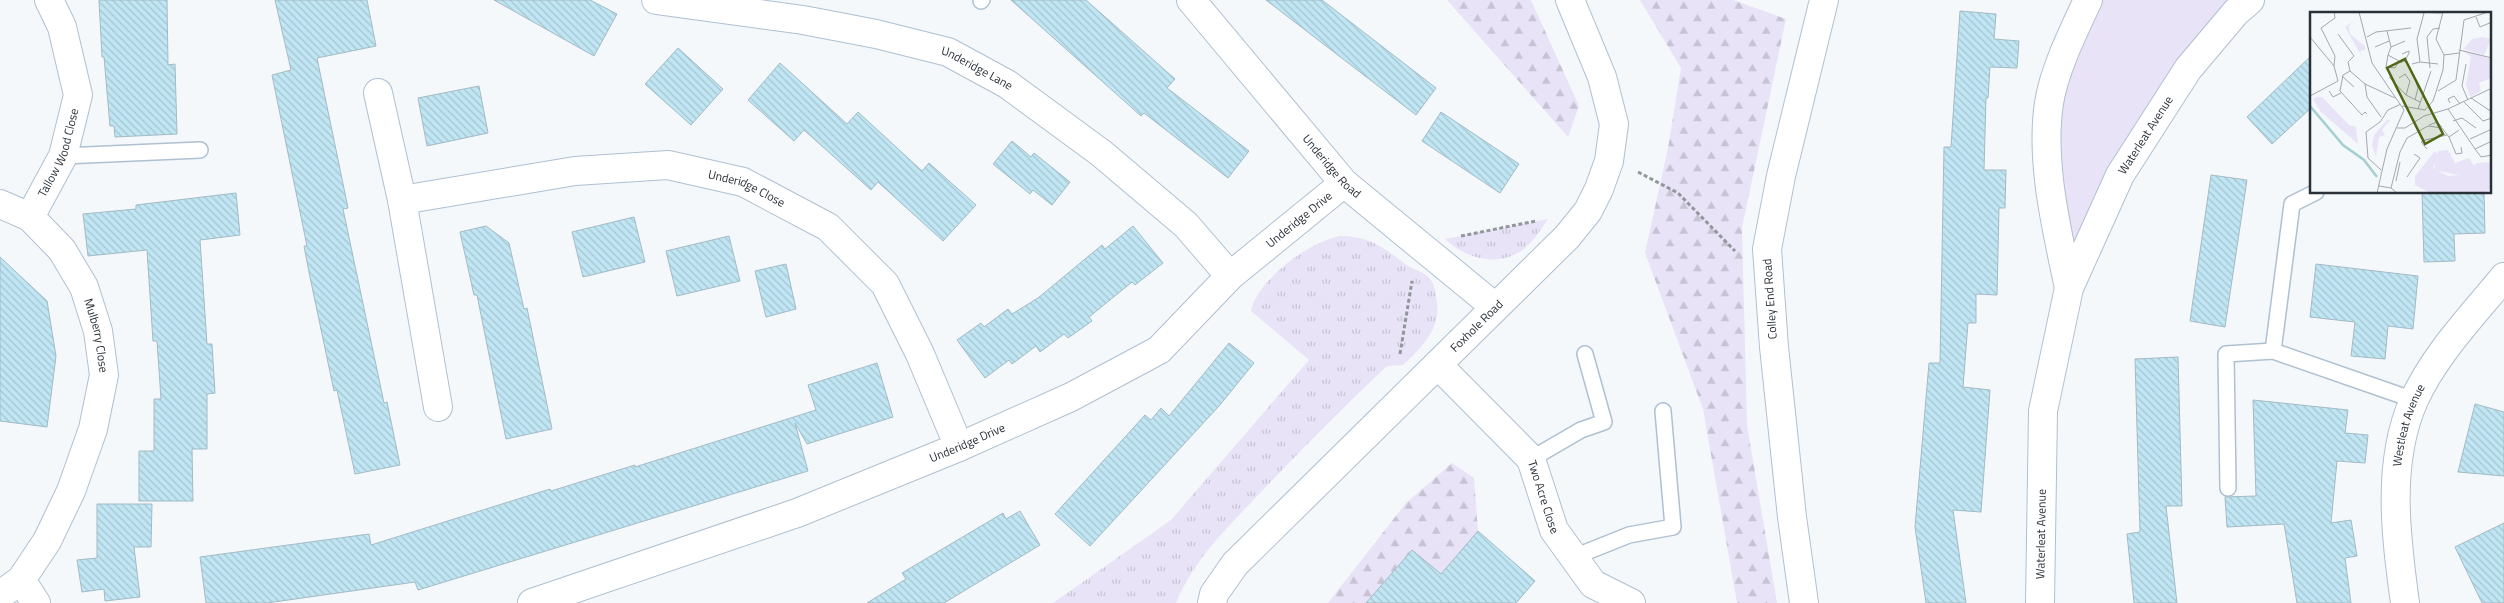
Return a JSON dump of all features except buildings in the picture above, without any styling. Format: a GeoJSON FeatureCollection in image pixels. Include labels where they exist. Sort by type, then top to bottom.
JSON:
{"type":"FeatureCollection","features":[{"type":"Feature","properties":{"kind":"street","name":"Tallow Wood Close"},"geometry":{"type":"LineString","coordinates":[[30,217],[63,156],[78,95],[62,27],[49,0]]}},
{"type":"Feature","properties":{"kind":"street","name":"Underidge Lane"},"geometry":{"type":"LineString","coordinates":[[656,0],[830,25],[948,52],[1007,84],[1101,153],[1186,224],[1230,276]]}},
{"type":"Feature","properties":{"kind":"street","name":"Underidge Road"},"geometry":{"type":"LineString","coordinates":[[1191,0],[1344,183],[1495,307]]}},
{"type":"Feature","properties":{"kind":"street","name":"Foxhole Road"},"geometry":{"type":"LineString","coordinates":[[1212,603],[1214,594],[1235,564],[1567,237],[1588,211],[1610,161],[1614,124],[1602,77],[1570,0]]}},
{"type":"Feature","properties":{"kind":"street","name":"Colley End Road"},"geometry":{"type":"LineString","coordinates":[[1804,603],[1792,517],[1774,347],[1767,249],[1824,0]]}},
{"type":"Feature","properties":{"kind":"street","name":"Waterleat Avenue"},"geometry":{"type":"LineString","coordinates":[[2069,288],[2057,231],[2047,150],[2049,102],[2068,41],[2088,0]]}},
{"type":"Feature","properties":{"kind":"street","name":"Waterleat Avenue"},"geometry":{"type":"LineString","coordinates":[[2040,603],[2043,411],[2069,288],[2120,175],[2188,69],[2236,12],[2250,0]]}},
{"type":"Feature","properties":{"kind":"street"},"geometry":{"type":"LineString","coordinates":[[378,93],[402,200],[438,408]]}},
{"type":"Feature","properties":{"kind":"street","name":"Underidge Close"},"geometry":{"type":"LineString","coordinates":[[402,200],[575,171],[668,165],[744,182],[828,227],[884,284],[920,354],[959,447]]}},
{"type":"Feature","properties":{"kind":"street","name":"Underidge Drive"},"geometry":{"type":"LineString","coordinates":[[532,603],[797,513],[959,447],[1071,397],[1159,350],[1230,276],[1344,183]]}},
{"type":"Feature","properties":{"kind":"street","name":"Mulberry Close"},"geometry":{"type":"LineString","coordinates":[[0,204],[30,217],[62,250],[84,287],[98,331],[104,375],[93,429],[71,491],[46,541],[11,587],[36,603]]}},
{"type":"Feature","properties":{"kind":"street","name":"Westleat Avenue"},"geometry":{"type":"LineString","coordinates":[[2405,603],[2399,560],[2396,494],[2404,429],[2414,400],[2431,369],[2504,276]]}},
{"type":"Feature","properties":{"kind":"street","name":"Two Acre Close"},"geometry":{"type":"LineString","coordinates":[[1438,365],[1531,459],[1554,530],[1593,584],[1631,603]]}},
{"type":"Feature","properties":{"kind":"lane"},"geometry":{"type":"LineString","coordinates":[[63,156],[200,150]]}},
{"type":"Feature","properties":{"kind":"lane"},"geometry":{"type":"LineString","coordinates":[[2273,351],[2292,204],[2312,194]]}},
{"type":"Feature","properties":{"kind":"lane"},"geometry":{"type":"LineString","coordinates":[[2228,488],[2226,354],[2273,351],[2414,400]]}},
{"type":"Feature","properties":{"kind":"lane"},"geometry":{"type":"LineString","coordinates":[[1531,459],[1581,430],[1604,422],[1585,354]]}},
{"type":"Feature","properties":{"kind":"lane"},"geometry":{"type":"LineString","coordinates":[[1574,557],[1629,535],[1673,527],[1662,411]]}},
{"type":"Feature","properties":{"kind":"path"},"geometry":{"type":"LineString","coordinates":[[1610,161],[1651,177],[1678,193],[1722,239],[1769,282]]}},
{"type":"Feature","properties":{"kind":"green space"},"geometry":{"type":"Polygon","coordinates":[[[1447,0],[1531,0],[1579,106],[1568,137],[1447,0]]]}},
{"type":"Feature","properties":{"kind":"green space"},"geometry":{"type":"Polygon","coordinates":[[[1640,0],[1733,0],[1786,19],[1742,228],[1747,425],[1777,603],[1737,603],[1703,409],[1645,253],[1668,148],[1681,68],[1640,0]]]}},
{"type":"Feature","properties":{"kind":"green space"},"geometry":{"type":"Polygon","coordinates":[[[2088,0],[2250,0],[2188,69],[2069,288],[2047,150],[2088,0]]]}},
{"type":"Feature","properties":{"kind":"green space"},"geometry":{"type":"Polygon","coordinates":[[[1548,219],[1528,246],[1514,255],[1504,258],[1483,259],[1472,256],[1453,246],[1445,239],[1548,219]]]}},
{"type":"Feature","properties":{"kind":"green space"},"geometry":{"type":"Polygon","coordinates":[[[1340,236],[1367,240],[1390,252],[1408,266],[1427,276],[1431,281],[1436,297],[1437,318],[1430,335],[1418,351],[1403,365],[1387,366],[1261,492],[1224,531],[1202,558],[1183,587],[1176,603],[1053,603],[1171,520],[1309,360],[1251,311],[1264,287],[1286,264],[1314,246],[1340,236]]]}},
{"type":"Feature","properties":{"kind":"green space"},"geometry":{"type":"Polygon","coordinates":[[[1452,463],[1474,478],[1478,531],[1441,574],[1412,550],[1366,603],[1328,603],[1406,503],[1452,463]]]}}]}
